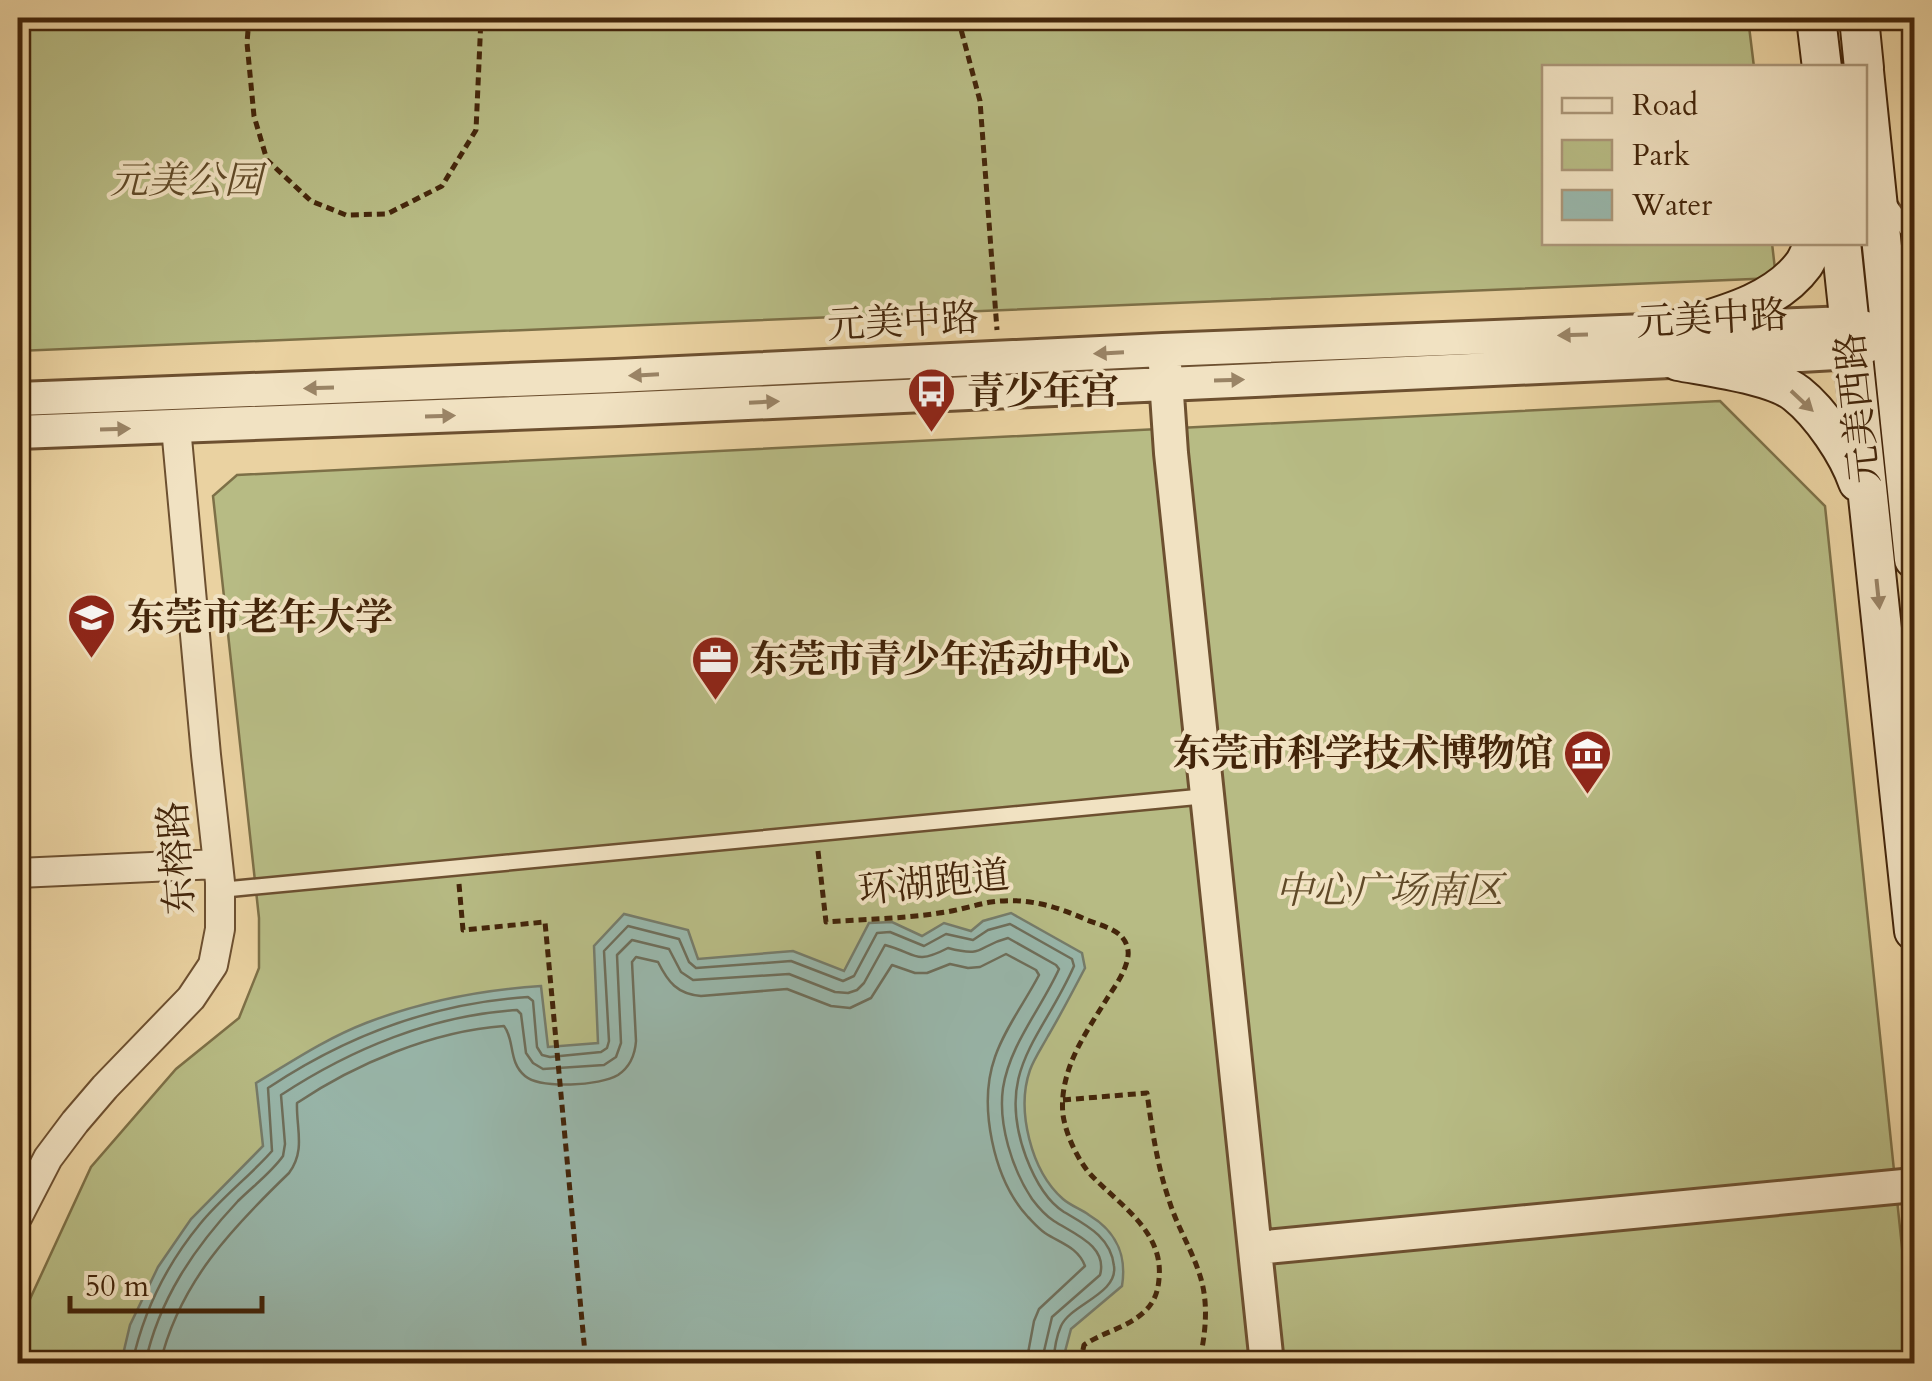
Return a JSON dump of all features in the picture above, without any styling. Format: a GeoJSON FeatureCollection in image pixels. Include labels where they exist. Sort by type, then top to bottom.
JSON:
{"type":"FeatureCollection","features":[{"type":"Feature","properties":{"kind":"main road"},"geometry":{"type":"LineString","coordinates":[[1816,18],[1822,65]]}},
{"type":"Feature","properties":{"kind":"main road","name":"元美西路"},"geometry":{"type":"LineString","coordinates":[[1859,18],[1864,65]]}},
{"type":"Feature","properties":{"kind":"main road","name":"元美西路"},"geometry":{"type":"LineString","coordinates":[[1867,98],[1911,473],[1914,560]]}},
{"type":"Feature","properties":{"kind":"main road"},"geometry":{"type":"LineString","coordinates":[[1674,346],[1775,291],[1803,265],[1813,245]]}},
{"type":"Feature","properties":{"kind":"main road","name":"元美西路"},"geometry":{"type":"LineString","coordinates":[[1841,245],[1914,931]]}},
{"type":"Feature","properties":{"kind":"main road"},"geometry":{"type":"LineString","coordinates":[[1674,346],[1796,392],[1824,423],[1851,463],[1870,517]]}},
{"type":"Feature","properties":{"kind":"street","name":"元美中路"},"geometry":{"type":"LineString","coordinates":[[18,432],[618,409],[1165,366],[1897,336]]}},
{"type":"Feature","properties":{"kind":"street","name":"元美中路"},"geometry":{"type":"LineString","coordinates":[[18,399],[998,358],[1165,366]]}},
{"type":"Feature","properties":{"kind":"street"},"geometry":{"type":"LineString","coordinates":[[1165,366],[1267,1364]]}},
{"type":"Feature","properties":{"kind":"street","name":"东榕路"},"geometry":{"type":"LineString","coordinates":[[18,1216],[48,1158],[74,1122],[191,998],[212,965],[220,929],[219,877],[176,427]]}},
{"type":"Feature","properties":{"kind":"street"},"geometry":{"type":"LineString","coordinates":[[18,873],[219,877]]}},
{"type":"Feature","properties":{"kind":"street"},"geometry":{"type":"LineString","coordinates":[[1256,1248],[1914,1185]]}},
{"type":"Feature","properties":{"kind":"lane"},"geometry":{"type":"LineString","coordinates":[[1875,173],[1886,199],[1914,240]]}},
{"type":"Feature","properties":{"kind":"lane"},"geometry":{"type":"LineString","coordinates":[[219,877],[458,868],[1208,796]]}},
{"type":"Feature","properties":{"kind":"path"},"geometry":{"type":"LineString","coordinates":[[250,18],[247,42],[254,116],[267,160],[311,201],[346,215],[386,214],[442,186],[476,130],[480,18]]}},
{"type":"Feature","properties":{"kind":"path"},"geometry":{"type":"LineString","coordinates":[[958,18],[980,102],[998,358]]}},
{"type":"Feature","properties":{"kind":"path","name":"环湖跑道"},"geometry":{"type":"LineString","coordinates":[[816,833],[826,922],[916,916],[993,902],[1030,900],[1124,938],[1128,957],[1122,975],[1072,1062],[1064,1088],[1063,1114],[1068,1137],[1091,1175],[1136,1217],[1151,1237],[1160,1263],[1156,1296],[1148,1310],[1084,1344],[1080,1364]]}},
{"type":"Feature","properties":{"kind":"path"},"geometry":{"type":"LineString","coordinates":[[458,868],[463,930],[545,922],[586,1364]]}},
{"type":"Feature","properties":{"kind":"path"},"geometry":{"type":"LineString","coordinates":[[1064,1100],[1147,1093],[1162,1177],[1201,1280],[1206,1311],[1199,1364]]}},
{"type":"Feature","properties":{"kind":"green space","name":"元美公园"},"geometry":{"type":"Polygon","coordinates":[[[18,18],[1748,18],[1754,65],[1542,65],[1542,245],[1772,245],[1776,278],[18,351],[18,18]]]}},
{"type":"Feature","properties":{"kind":"green space","name":"中心广场南区"},"geometry":{"type":"Polygon","coordinates":[[[1720,401],[1825,506],[1914,1363],[18,1364],[30,1299],[91,1167],[176,1069],[239,1018],[259,968],[259,918],[213,496],[237,475],[1720,401]]]}},
{"type":"Feature","properties":{"kind":"water"},"geometry":{"type":"Polygon","coordinates":[[[1011,913],[1082,953],[1085,968],[1030,1070],[1026,1121],[1042,1173],[1066,1201],[1107,1229],[1118,1245],[1123,1264],[1122,1286],[1071,1329],[1062,1363],[121,1363],[130,1325],[158,1267],[191,1219],[263,1146],[256,1083],[337,1036],[387,1015],[430,1003],[541,986],[548,1047],[598,1043],[594,946],[624,914],[688,930],[698,959],[793,951],[844,971],[869,923],[892,922],[922,936],[944,923],[971,931],[983,921],[1011,913]]]}},
{"type":"Feature","properties":{"kind":"place","name":"青少年宫"},"geometry":{"type":"Point","coordinates":[932,434]}},
{"type":"Feature","properties":{"kind":"place","name":"东莞市老年大学"},"geometry":{"type":"Point","coordinates":[92,660]}},
{"type":"Feature","properties":{"kind":"place","name":"东莞市青少年活动中心"},"geometry":{"type":"Point","coordinates":[715,702]}},
{"type":"Feature","properties":{"kind":"place","name":"东莞市科学技术博物馆"},"geometry":{"type":"Point","coordinates":[1588,796]}}]}
